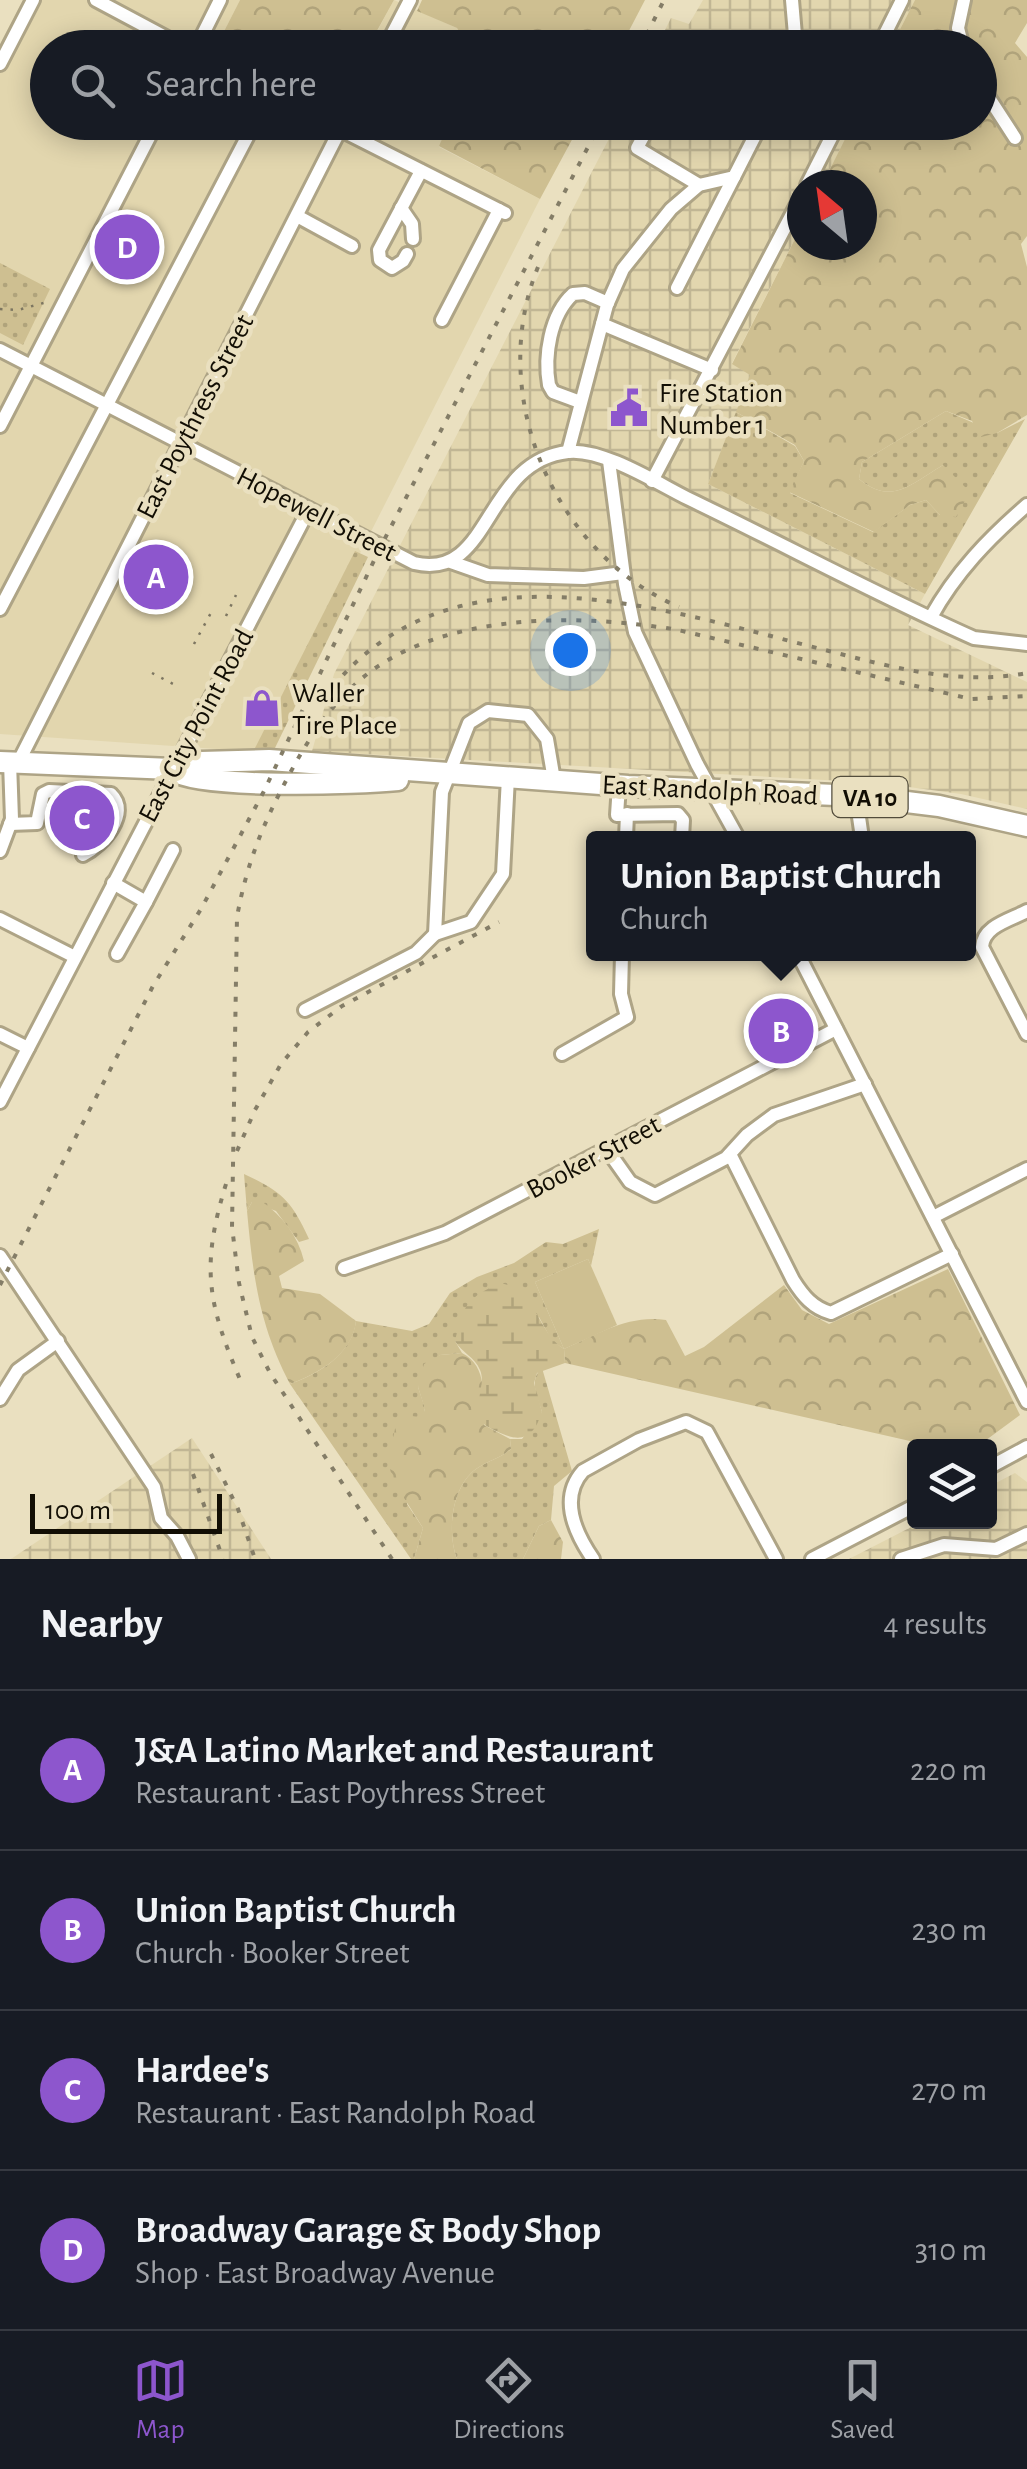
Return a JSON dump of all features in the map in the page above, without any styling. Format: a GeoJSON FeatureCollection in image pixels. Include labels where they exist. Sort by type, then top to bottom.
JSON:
{"type":"FeatureCollection","features":[{"type":"Feature","properties":{"kind":"highway","name":"East Randolph Road"},"geometry":{"type":"LineString","coordinates":[[10,762],[172,770],[202,762],[269,760],[619,785],[856,796],[939,806],[1027,826]]}},
{"type":"Feature","properties":{"kind":"street"},"geometry":{"type":"LineString","coordinates":[[0,64],[34,0]]}},
{"type":"Feature","properties":{"kind":"street"},"geometry":{"type":"LineString","coordinates":[[96,0],[152,30]]}},
{"type":"Feature","properties":{"kind":"street"},"geometry":{"type":"LineString","coordinates":[[205,30],[220,0]]}},
{"type":"Feature","properties":{"kind":"street"},"geometry":{"type":"LineString","coordinates":[[394,30],[410,0]]}},
{"type":"Feature","properties":{"kind":"street"},"geometry":{"type":"LineString","coordinates":[[792,0],[795,30]]}},
{"type":"Feature","properties":{"kind":"street"},"geometry":{"type":"LineString","coordinates":[[887,30],[902,0]]}},
{"type":"Feature","properties":{"kind":"street"},"geometry":{"type":"LineString","coordinates":[[958,30],[964,0]]}},
{"type":"Feature","properties":{"kind":"street"},"geometry":{"type":"LineString","coordinates":[[997,110],[1015,138]]}},
{"type":"Feature","properties":{"kind":"street"},"geometry":{"type":"LineString","coordinates":[[0,426],[148,140]]}},
{"type":"Feature","properties":{"kind":"street"},"geometry":{"type":"LineString","coordinates":[[0,609],[245,140]]}},
{"type":"Feature","properties":{"kind":"street","name":"East Poythress Street"},"geometry":{"type":"LineString","coordinates":[[10,762],[335,140]]}},
{"type":"Feature","properties":{"kind":"street"},"geometry":{"type":"LineString","coordinates":[[366,140],[502,212],[442,320]]}},
{"type":"Feature","properties":{"kind":"street"},"geometry":{"type":"LineString","coordinates":[[642,140],[638,148],[699,185]]}},
{"type":"Feature","properties":{"kind":"street"},"geometry":{"type":"LineString","coordinates":[[677,288],[753,140]]}},
{"type":"Feature","properties":{"kind":"street"},"geometry":{"type":"LineString","coordinates":[[815,170],[830,140]]}},
{"type":"Feature","properties":{"kind":"street"},"geometry":{"type":"LineString","coordinates":[[406,254],[392,268],[380,260],[378,250],[420,171]]}},
{"type":"Feature","properties":{"kind":"street"},"geometry":{"type":"LineString","coordinates":[[568,452],[608,303],[623,270],[671,209],[699,185],[734,177]]}},
{"type":"Feature","properties":{"kind":"street"},"geometry":{"type":"LineString","coordinates":[[400,208],[412,224],[413,239]]}},
{"type":"Feature","properties":{"kind":"street"},"geometry":{"type":"LineString","coordinates":[[297,216],[352,246]]}},
{"type":"Feature","properties":{"kind":"street"},"geometry":{"type":"LineString","coordinates":[[652,481],[787,224]]}},
{"type":"Feature","properties":{"kind":"street"},"geometry":{"type":"LineString","coordinates":[[580,402],[554,392],[549,386],[550,334],[563,305],[573,294],[585,293],[608,303]]}},
{"type":"Feature","properties":{"kind":"street"},"geometry":{"type":"LineString","coordinates":[[602,324],[712,370]]}},
{"type":"Feature","properties":{"kind":"street","name":"Hopewell Street"},"geometry":{"type":"LineString","coordinates":[[0,350],[414,563],[428,566],[451,562],[488,574],[584,578],[623,573]]}},
{"type":"Feature","properties":{"kind":"street"},"geometry":{"type":"LineString","coordinates":[[451,562],[463,554],[511,483],[540,461],[582,451],[609,460],[974,638],[1027,644]]}},
{"type":"Feature","properties":{"kind":"street"},"geometry":{"type":"LineString","coordinates":[[609,460],[623,573],[642,650],[731,831]]}},
{"type":"Feature","properties":{"kind":"street"},"geometry":{"type":"LineString","coordinates":[[930,617],[952,579],[1027,504]]}},
{"type":"Feature","properties":{"kind":"street","name":"East City Point Road"},"geometry":{"type":"LineString","coordinates":[[0,1102],[5,1079],[28,1048],[308,508]]}},
{"type":"Feature","properties":{"kind":"street"},"geometry":{"type":"LineString","coordinates":[[435,934],[442,792],[469,723],[488,711],[528,715],[547,740],[554,780]]}},
{"type":"Feature","properties":{"kind":"street"},"geometry":{"type":"LineString","coordinates":[[0,850],[10,824],[10,762]]}},
{"type":"Feature","properties":{"kind":"street"},"geometry":{"type":"LineString","coordinates":[[304,1010],[416,954],[435,934],[470,922],[503,874],[508,777]]}},
{"type":"Feature","properties":{"kind":"street"},"geometry":{"type":"LineString","coordinates":[[619,785],[617,814],[678,814],[683,820],[682,831]]}},
{"type":"Feature","properties":{"kind":"street"},"geometry":{"type":"LineString","coordinates":[[10,824],[37,823],[43,794],[48,790],[111,794],[120,811],[99,845],[83,855]]}},
{"type":"Feature","properties":{"kind":"street"},"geometry":{"type":"LineString","coordinates":[[856,796],[861,831]]}},
{"type":"Feature","properties":{"kind":"street"},"geometry":{"type":"LineString","coordinates":[[626,831],[627,814]]}},
{"type":"Feature","properties":{"kind":"street"},"geometry":{"type":"LineString","coordinates":[[117,954],[173,850]]}},
{"type":"Feature","properties":{"kind":"street"},"geometry":{"type":"LineString","coordinates":[[113,883],[146,902]]}},
{"type":"Feature","properties":{"kind":"street"},"geometry":{"type":"LineString","coordinates":[[1027,911],[987,932],[982,947],[1027,1034]]}},
{"type":"Feature","properties":{"kind":"street"},"geometry":{"type":"LineString","coordinates":[[0,919],[75,957]]}},
{"type":"Feature","properties":{"kind":"street"},"geometry":{"type":"LineString","coordinates":[[562,1054],[626,1018],[621,994],[622,961]]}},
{"type":"Feature","properties":{"kind":"street"},"geometry":{"type":"LineString","coordinates":[[802,961],[1027,1402]]}},
{"type":"Feature","properties":{"kind":"street","name":"Booker Street"},"geometry":{"type":"LineString","coordinates":[[344,1268],[445,1233],[836,1029]]}},
{"type":"Feature","properties":{"kind":"street"},"geometry":{"type":"LineString","coordinates":[[0,1034],[28,1048]]}},
{"type":"Feature","properties":{"kind":"street"},"geometry":{"type":"LineString","coordinates":[[606,1148],[630,1182],[655,1195],[730,1154],[774,1114],[864,1084]]}},
{"type":"Feature","properties":{"kind":"street"},"geometry":{"type":"LineString","coordinates":[[730,1154],[792,1280],[803,1297],[821,1310],[831,1313],[952,1254]]}},
{"type":"Feature","properties":{"kind":"street"},"geometry":{"type":"LineString","coordinates":[[933,1218],[1027,1170]]}},
{"type":"Feature","properties":{"kind":"street"},"geometry":{"type":"LineString","coordinates":[[0,1256],[154,1487],[160,1518],[177,1536],[189,1559]]}},
{"type":"Feature","properties":{"kind":"street"},"geometry":{"type":"LineString","coordinates":[[0,1399],[18,1370],[58,1341]]}},
{"type":"Feature","properties":{"kind":"street"},"geometry":{"type":"LineString","coordinates":[[593,1559],[581,1540],[571,1509],[572,1487],[577,1477],[639,1440],[686,1422],[706,1432],[776,1559]]}},
{"type":"Feature","properties":{"kind":"street"},"geometry":{"type":"LineString","coordinates":[[997,1463],[1027,1447]]}},
{"type":"Feature","properties":{"kind":"street"},"geometry":{"type":"LineString","coordinates":[[812,1559],[907,1510]]}},
{"type":"Feature","properties":{"kind":"street"},"geometry":{"type":"LineString","coordinates":[[901,1559],[944,1545],[994,1554],[1027,1534]]}},
{"type":"Feature","properties":{"kind":"path"},"geometry":{"type":"LineString","coordinates":[[0,309],[18,310],[47,302]]}},
{"type":"Feature","properties":{"kind":"path"},"geometry":{"type":"LineString","coordinates":[[226,616],[236,596]]}},
{"type":"Feature","properties":{"kind":"path"},"geometry":{"type":"LineString","coordinates":[[194,644],[212,609]]}},
{"type":"Feature","properties":{"kind":"path"},"geometry":{"type":"LineString","coordinates":[[152,673],[174,685]]}},
{"type":"Feature","properties":{"kind":"shaded area"},"geometry":{"type":"Polygon","coordinates":[[[23,0],[240,0],[225,30],[30,30],[30,140],[442,140],[439,147],[540,199],[259,752],[0,734],[0,44],[23,0]]]}},
{"type":"Feature","properties":{"kind":"shaded area"},"geometry":{"type":"Polygon","coordinates":[[[394,0],[458,30],[378,30],[394,0]]]}},
{"type":"Feature","properties":{"kind":"shaded area"},"geometry":{"type":"Polygon","coordinates":[[[703,0],[915,0],[900,30],[665,30],[671,18],[689,24],[703,0]]]}},
{"type":"Feature","properties":{"kind":"shaded area"},"geometry":{"type":"Polygon","coordinates":[[[608,140],[844,140],[830,170],[787,170],[787,255],[732,363],[751,375],[708,484],[925,594],[908,625],[1027,682],[1027,809],[961,794],[879,783],[312,751],[334,674],[608,140]]]}},
{"type":"Feature","properties":{"kind":"shaded area"},"geometry":{"type":"Polygon","coordinates":[[[192,1438],[271,1559],[11,1559],[192,1438]]]}},
{"type":"Feature","properties":{"kind":"shaded area"},"geometry":{"type":"Polygon","coordinates":[[[1015,1473],[1027,1482],[1027,1559],[849,1559],[907,1529],[997,1529],[997,1482],[1015,1473]]]}},
{"type":"Feature","properties":{"kind":"green space"},"geometry":{"type":"Polygon","coordinates":[[[240,0],[394,0],[377,30],[225,30],[240,0]]]}},
{"type":"Feature","properties":{"kind":"green space"},"geometry":{"type":"Polygon","coordinates":[[[422,0],[645,0],[629,30],[458,30],[417,11],[422,0]]]}},
{"type":"Feature","properties":{"kind":"green space"},"geometry":{"type":"Polygon","coordinates":[[[915,0],[1027,0],[1027,23],[1015,43],[1027,57],[1027,236],[1021,244],[1027,267],[1027,415],[997,433],[981,437],[972,421],[946,411],[862,462],[859,479],[882,491],[911,485],[943,465],[970,492],[956,517],[940,515],[926,500],[910,505],[874,532],[789,492],[804,461],[795,445],[736,412],[750,375],[732,364],[787,255],[787,260],[877,260],[877,170],[830,170],[844,140],[997,140],[997,30],[900,30],[915,0]]]}},
{"type":"Feature","properties":{"kind":"green space"},"geometry":{"type":"Polygon","coordinates":[[[442,140],[572,140],[540,199],[439,146],[442,140]]]}},
{"type":"Feature","properties":{"kind":"green space"},"geometry":{"type":"Polygon","coordinates":[[[0,263],[50,289],[23,345],[0,333],[0,263]]]}},
{"type":"Feature","properties":{"kind":"green space"},"geometry":{"type":"Polygon","coordinates":[[[946,411],[997,433],[1025,419],[925,594],[708,484],[736,412],[795,446],[804,461],[790,493],[873,532],[910,505],[926,500],[940,515],[943,465],[911,485],[892,491],[871,487],[859,479],[862,462],[946,411]]]}},
{"type":"Feature","properties":{"kind":"green space"},"geometry":{"type":"Polygon","coordinates":[[[355,551],[368,557],[273,752],[253,752],[355,551]]]}},
{"type":"Feature","properties":{"kind":"green space"},"geometry":{"type":"Polygon","coordinates":[[[244,1174],[284,1199],[309,1239],[299,1242],[276,1211],[252,1202],[247,1211],[244,1174]]]}},
{"type":"Feature","properties":{"kind":"green space"},"geometry":{"type":"Polygon","coordinates":[[[261,1201],[288,1227],[304,1261],[279,1276],[282,1288],[320,1294],[356,1321],[341,1353],[312,1375],[290,1384],[264,1320],[255,1279],[247,1211],[252,1202],[261,1201]]]}},
{"type":"Feature","properties":{"kind":"green space"},"geometry":{"type":"Polygon","coordinates":[[[599,1229],[591,1266],[588,1259],[535,1282],[564,1349],[552,1341],[539,1317],[455,1341],[462,1353],[440,1355],[418,1387],[425,1408],[407,1504],[423,1528],[411,1559],[290,1384],[312,1375],[341,1353],[356,1321],[412,1331],[429,1324],[450,1293],[477,1277],[514,1263],[546,1242],[563,1244],[599,1229]]]}},
{"type":"Feature","properties":{"kind":"green space"},"geometry":{"type":"Polygon","coordinates":[[[588,1259],[617,1325],[564,1349],[535,1282],[588,1259]]]}},
{"type":"Feature","properties":{"kind":"green space"},"geometry":{"type":"Polygon","coordinates":[[[948,1269],[1020,1415],[987,1439],[907,1440],[565,1363],[564,1349],[614,1327],[653,1319],[666,1320],[685,1356],[704,1347],[784,1285],[802,1310],[829,1324],[948,1269]]]}},
{"type":"Feature","properties":{"kind":"green space"},"geometry":{"type":"Polygon","coordinates":[[[500,1283],[522,1293],[547,1332],[564,1349],[565,1363],[537,1373],[534,1383],[542,1412],[530,1433],[519,1438],[504,1435],[482,1422],[478,1410],[480,1370],[455,1341],[468,1304],[500,1283]]]}},
{"type":"Feature","properties":{"kind":"green space"},"geometry":{"type":"Polygon","coordinates":[[[462,1353],[477,1366],[480,1375],[484,1425],[510,1439],[511,1449],[476,1469],[461,1487],[452,1524],[457,1559],[414,1559],[423,1528],[394,1482],[388,1463],[396,1424],[410,1416],[422,1417],[425,1409],[418,1387],[424,1364],[440,1355],[462,1353]]]}},
{"type":"Feature","properties":{"kind":"green space"},"geometry":{"type":"Polygon","coordinates":[[[542,1368],[572,1471],[554,1486],[551,1520],[539,1526],[523,1559],[457,1559],[452,1524],[461,1487],[476,1469],[511,1449],[510,1439],[522,1439],[542,1412],[535,1384],[542,1368]]]}},
{"type":"Feature","properties":{"kind":"green space"},"geometry":{"type":"Polygon","coordinates":[[[551,1520],[563,1542],[561,1559],[523,1559],[539,1526],[551,1520]]]}},
{"type":"Feature","properties":{"kind":"railway"},"geometry":{"type":"LineString","coordinates":[[649,30],[664,0]]}},
{"type":"Feature","properties":{"kind":"railway"},"geometry":{"type":"LineString","coordinates":[[0,1285],[153,986],[201,909],[263,793],[381,546],[592,140]]}},
{"type":"Feature","properties":{"kind":"railway"},"geometry":{"type":"LineString","coordinates":[[538,267],[524,316],[520,366],[527,416],[542,464],[565,509],[596,549],[635,582],[679,607]]}},
{"type":"Feature","properties":{"kind":"railway"},"geometry":{"type":"LineString","coordinates":[[324,698],[374,647],[431,616],[493,600],[559,597],[695,617],[925,673],[976,677],[1027,673]]}},
{"type":"Feature","properties":{"kind":"railway"},"geometry":{"type":"LineString","coordinates":[[392,1559],[270,1373],[252,1337],[239,1283],[232,1227],[237,917],[264,827],[297,760],[326,717],[360,680],[406,650],[481,627],[562,620],[678,630],[971,699],[1027,696]]}},
{"type":"Feature","properties":{"kind":"railway"},"geometry":{"type":"LineString","coordinates":[[237,1151],[281,1064],[308,1032],[342,1006],[499,922]]}},
{"type":"Feature","properties":{"kind":"railway"},"geometry":{"type":"LineString","coordinates":[[226,1184],[213,1240],[212,1286],[222,1331],[242,1384]]}},
{"type":"Feature","properties":{"kind":"railway"},"geometry":{"type":"LineString","coordinates":[[211,1454],[238,1509],[255,1559]]}},
{"type":"Feature","properties":{"kind":"railway"},"geometry":{"type":"LineString","coordinates":[[193,1474],[223,1559]]}},
{"type":"Feature","properties":{"kind":"place","name":"Broadway Garage & Body Shop"},"geometry":{"type":"Point","coordinates":[127,247]}},
{"type":"Feature","properties":{"kind":"place","name":"Fire Station Number 1"},"geometry":{"type":"Point","coordinates":[629,408]}},
{"type":"Feature","properties":{"kind":"place","name":"J&A Latino Market and Restaurant"},"geometry":{"type":"Point","coordinates":[156,577]}},
{"type":"Feature","properties":{"kind":"place","name":"Waller Tire Place"},"geometry":{"type":"Point","coordinates":[262,708]}},
{"type":"Feature","properties":{"kind":"place","name":"Hardee's"},"geometry":{"type":"Point","coordinates":[82,818]}},
{"type":"Feature","properties":{"kind":"place","name":"Union Baptist Church"},"geometry":{"type":"Point","coordinates":[781,1031]}}]}
